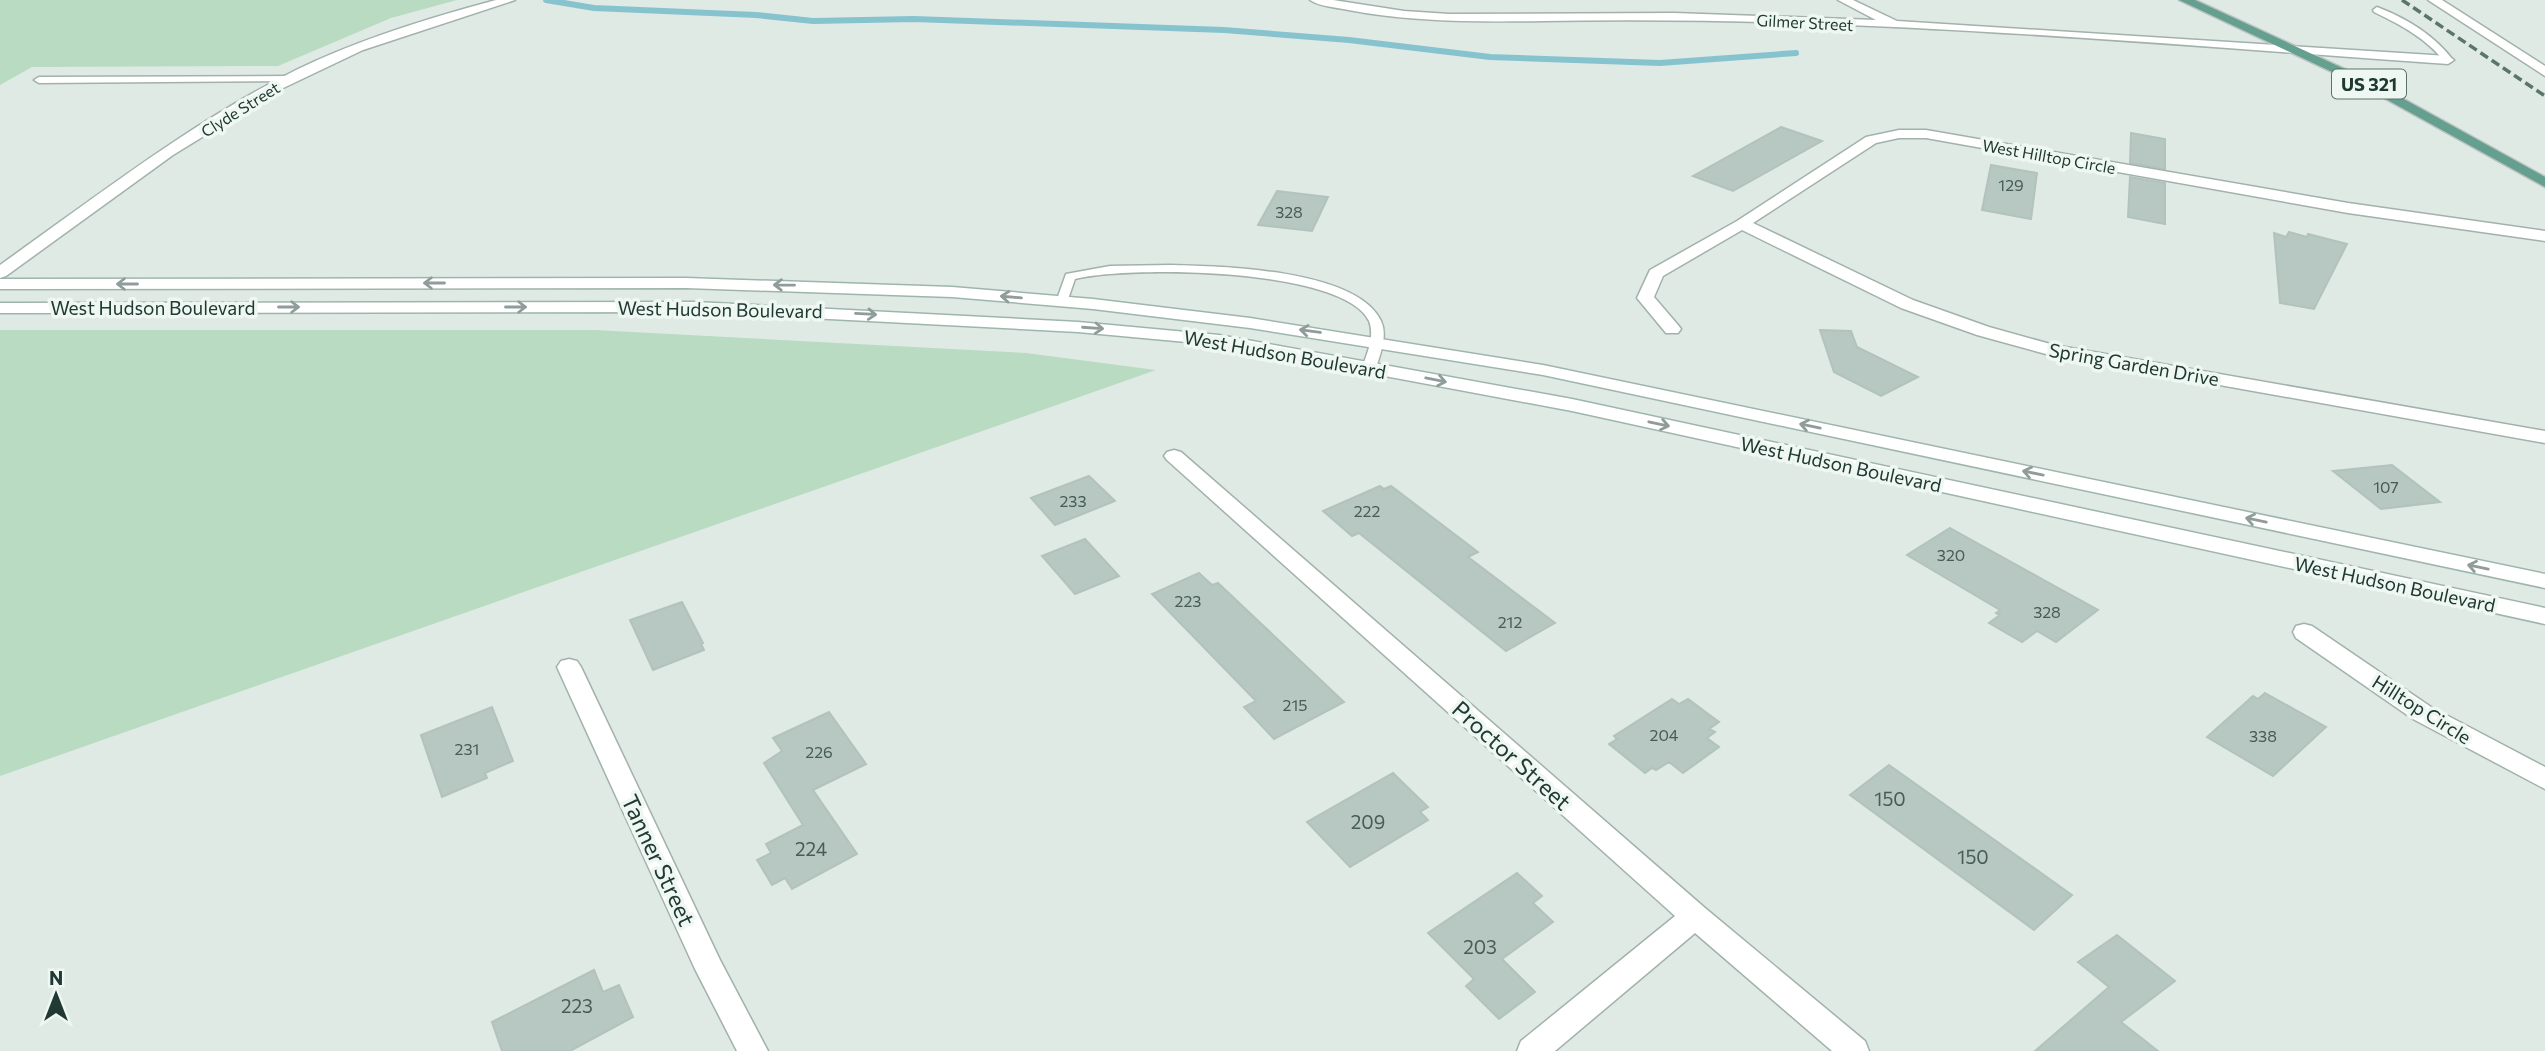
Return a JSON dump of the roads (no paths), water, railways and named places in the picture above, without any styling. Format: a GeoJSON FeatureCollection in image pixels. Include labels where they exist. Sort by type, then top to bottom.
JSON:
{"type":"FeatureCollection","features":[{"type":"Feature","properties":{"kind":"main road","name":"US 321"},"geometry":{"type":"LineString","coordinates":[[2185,0],[2295,48],[2438,120],[2545,183]]}},
{"type":"Feature","properties":{"kind":"street","name":"Clyde Street"},"geometry":{"type":"LineString","coordinates":[[0,273],[177,148],[288,79],[416,27],[509,0]]}},
{"type":"Feature","properties":{"kind":"street","name":"Gilmer Street"},"geometry":{"type":"LineString","coordinates":[[1316,0],[1377,10],[1452,16],[1672,16],[2295,48],[2448,60]]}},
{"type":"Feature","properties":{"kind":"street"},"geometry":{"type":"LineString","coordinates":[[1844,0],[1898,27]]}},
{"type":"Feature","properties":{"kind":"street"},"geometry":{"type":"LineString","coordinates":[[2434,0],[2545,72]]}},
{"type":"Feature","properties":{"kind":"street","name":"West Hilltop Circle"},"geometry":{"type":"LineString","coordinates":[[1672,329],[1645,298],[1656,273],[1742,225],[1871,140],[1899,134],[1926,134],[2334,206],[2545,236]]}},
{"type":"Feature","properties":{"kind":"street","name":"Spring Garden Drive"},"geometry":{"type":"LineString","coordinates":[[1742,225],[1907,304],[1983,331],[2052,350],[2545,437]]}},
{"type":"Feature","properties":{"kind":"street","name":"West Hudson Boulevard"},"geometry":{"type":"LineString","coordinates":[[0,284],[699,283],[952,292],[1250,323],[1378,341],[1578,377],[2545,581]]}},
{"type":"Feature","properties":{"kind":"street","name":"West Hudson Boulevard"},"geometry":{"type":"LineString","coordinates":[[0,308],[695,307],[834,312],[1142,331],[1220,340],[1572,405],[2545,616]]}},
{"type":"Feature","properties":{"kind":"street","name":"Proctor Street"},"geometry":{"type":"LineString","coordinates":[[1174,456],[1695,916],[1854,1051]]}},
{"type":"Feature","properties":{"kind":"street","name":"Hilltop Circle"},"geometry":{"type":"LineString","coordinates":[[2304,632],[2423,713],[2545,779]]}},
{"type":"Feature","properties":{"kind":"street","name":"Tanner Street"},"geometry":{"type":"LineString","coordinates":[[569,667],[710,969],[754,1051]]}},
{"type":"Feature","properties":{"kind":"street"},"geometry":{"type":"LineString","coordinates":[[1532,1051],[1695,916]]}},
{"type":"Feature","properties":{"kind":"lane"},"geometry":{"type":"LineString","coordinates":[[2377,10],[2425,34],[2438,45],[2448,60]]}},
{"type":"Feature","properties":{"kind":"lane"},"geometry":{"type":"LineString","coordinates":[[39,80],[288,79]]}},
{"type":"Feature","properties":{"kind":"lane"},"geometry":{"type":"LineString","coordinates":[[1062,302],[1070,277],[1092,271],[1193,270],[1273,275],[1308,283],[1359,306],[1375,321],[1378,341],[1369,368]]}},
{"type":"Feature","properties":{"kind":"waterway"},"geometry":{"type":"LineString","coordinates":[[546,0],[594,8],[756,15],[813,21],[914,19],[1224,30],[1349,40],[1490,57],[1660,63],[1796,53]]}},
{"type":"Feature","properties":{"kind":"railway"},"geometry":{"type":"LineString","coordinates":[[2402,0],[2545,96]]}}]}
